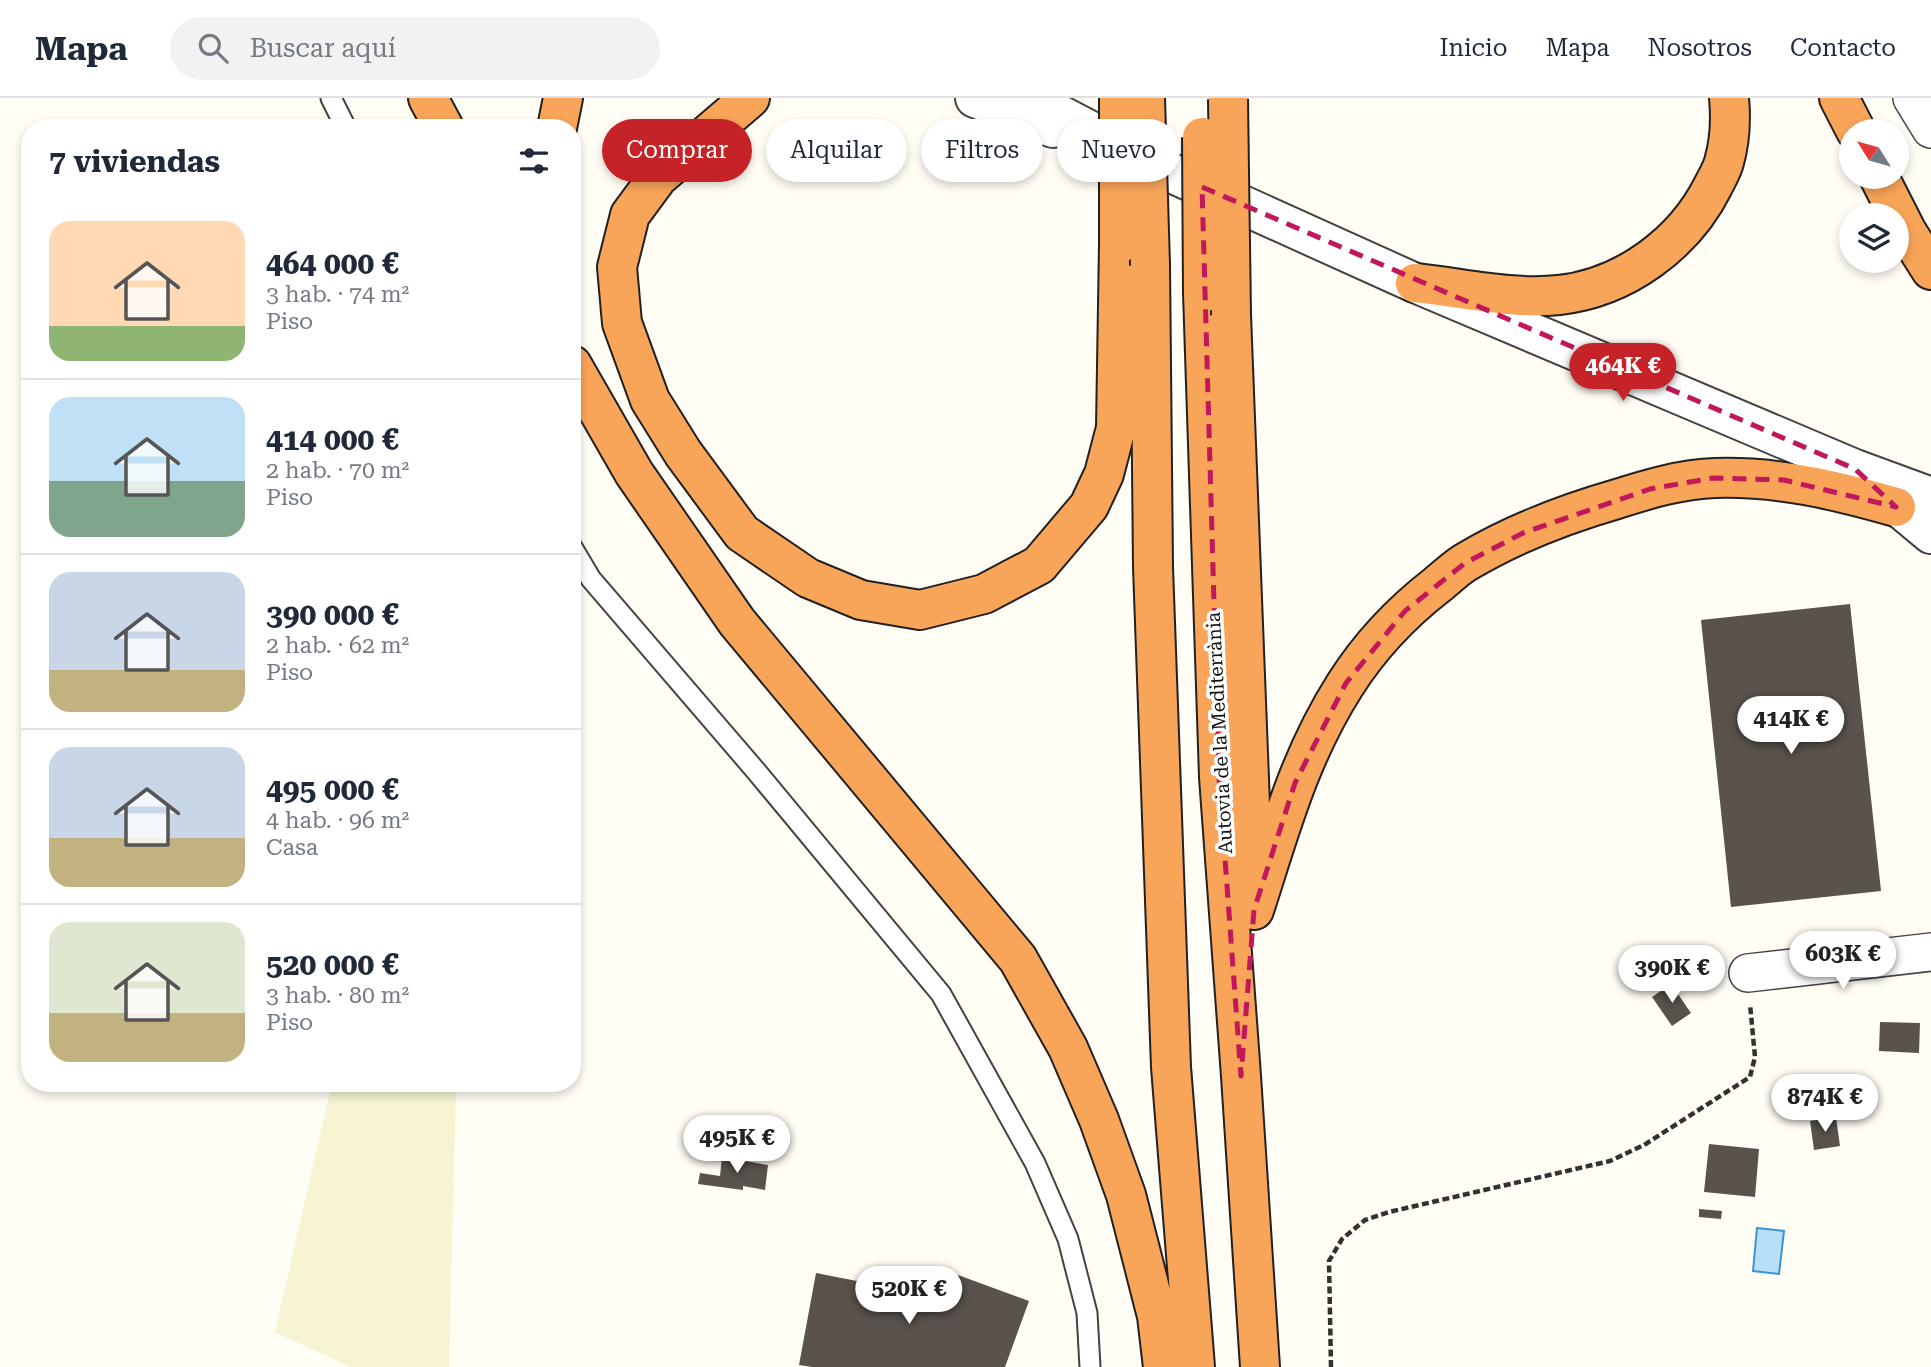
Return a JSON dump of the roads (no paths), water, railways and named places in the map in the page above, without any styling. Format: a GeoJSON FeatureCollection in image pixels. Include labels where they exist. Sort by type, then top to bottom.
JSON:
{"type":"FeatureCollection","features":[{"type":"Feature","properties":{"kind":"highway"},"geometry":{"type":"LineString","coordinates":[[428,98],[439,119]]}},
{"type":"Feature","properties":{"kind":"highway"},"geometry":{"type":"LineString","coordinates":[[559,119],[563,98]]}},
{"type":"Feature","properties":{"kind":"highway"},"geometry":{"type":"LineString","coordinates":[[750,98],[658,177],[630,215],[617,267],[622,323],[650,400],[682,453],[742,533],[808,578],[861,600],[919,610],[984,594],[1039,565],[1089,506],[1104,474],[1116,428],[1134,254],[1145,98]]}},
{"type":"Feature","properties":{"kind":"highway"},"geometry":{"type":"LineString","coordinates":[[1119,98],[1134,254],[1153,567],[1171,1067],[1195,1367]]}},
{"type":"Feature","properties":{"kind":"highway","name":"Autovia de la Mediterrània"},"geometry":{"type":"LineString","coordinates":[[1202,98],[1217,304],[1219,777],[1260,1367]]}},
{"type":"Feature","properties":{"kind":"highway"},"geometry":{"type":"LineString","coordinates":[[1228,98],[1217,304],[1254,910],[1241,1076]]}},
{"type":"Feature","properties":{"kind":"highway"},"geometry":{"type":"LineString","coordinates":[[1415,283],[1511,296],[1560,295],[1618,280],[1674,241],[1703,207],[1724,164],[1731,120],[1729,98]]}},
{"type":"Feature","properties":{"kind":"highway"},"geometry":{"type":"LineString","coordinates":[[1839,98],[1850,119]]}},
{"type":"Feature","properties":{"kind":"highway"},"geometry":{"type":"LineString","coordinates":[[1885,189],[1907,232],[1931,270]]}},
{"type":"Feature","properties":{"kind":"highway"},"geometry":{"type":"LineString","coordinates":[[581,381],[634,473],[737,622],[1018,959],[1068,1048],[1099,1119],[1126,1195],[1157,1316],[1163,1367]]}},
{"type":"Feature","properties":{"kind":"highway"},"geometry":{"type":"LineString","coordinates":[[1254,910],[1294,783],[1321,725],[1346,683],[1405,611],[1465,563],[1523,533],[1576,511],[1650,489],[1713,478],[1784,480],[1914,502]]}},
{"type":"Feature","properties":{"kind":"street"},"geometry":{"type":"LineString","coordinates":[[975,98],[1057,129]]}},
{"type":"Feature","properties":{"kind":"street"},"geometry":{"type":"LineString","coordinates":[[1028,98],[1068,119]]}},
{"type":"Feature","properties":{"kind":"street"},"geometry":{"type":"LineString","coordinates":[[1912,98],[1931,129]]}},
{"type":"Feature","properties":{"kind":"street"},"geometry":{"type":"LineString","coordinates":[[1180,177],[1415,283],[1854,469],[1914,502],[1931,534]]}},
{"type":"Feature","properties":{"kind":"street"},"geometry":{"type":"LineString","coordinates":[[1748,973],[1931,951]]}},
{"type":"Feature","properties":{"kind":"lane"},"geometry":{"type":"LineString","coordinates":[[331,98],[342,119]]}},
{"type":"Feature","properties":{"kind":"lane"},"geometry":{"type":"LineString","coordinates":[[581,562],[591,579],[756,771],[941,994],[1035,1163],[1068,1239],[1087,1313],[1090,1367]]}},
{"type":"Feature","properties":{"kind":"water"},"geometry":{"type":"Polygon","coordinates":[[[1757,1228],[1784,1231],[1779,1274],[1753,1271],[1757,1228]]]}}]}
